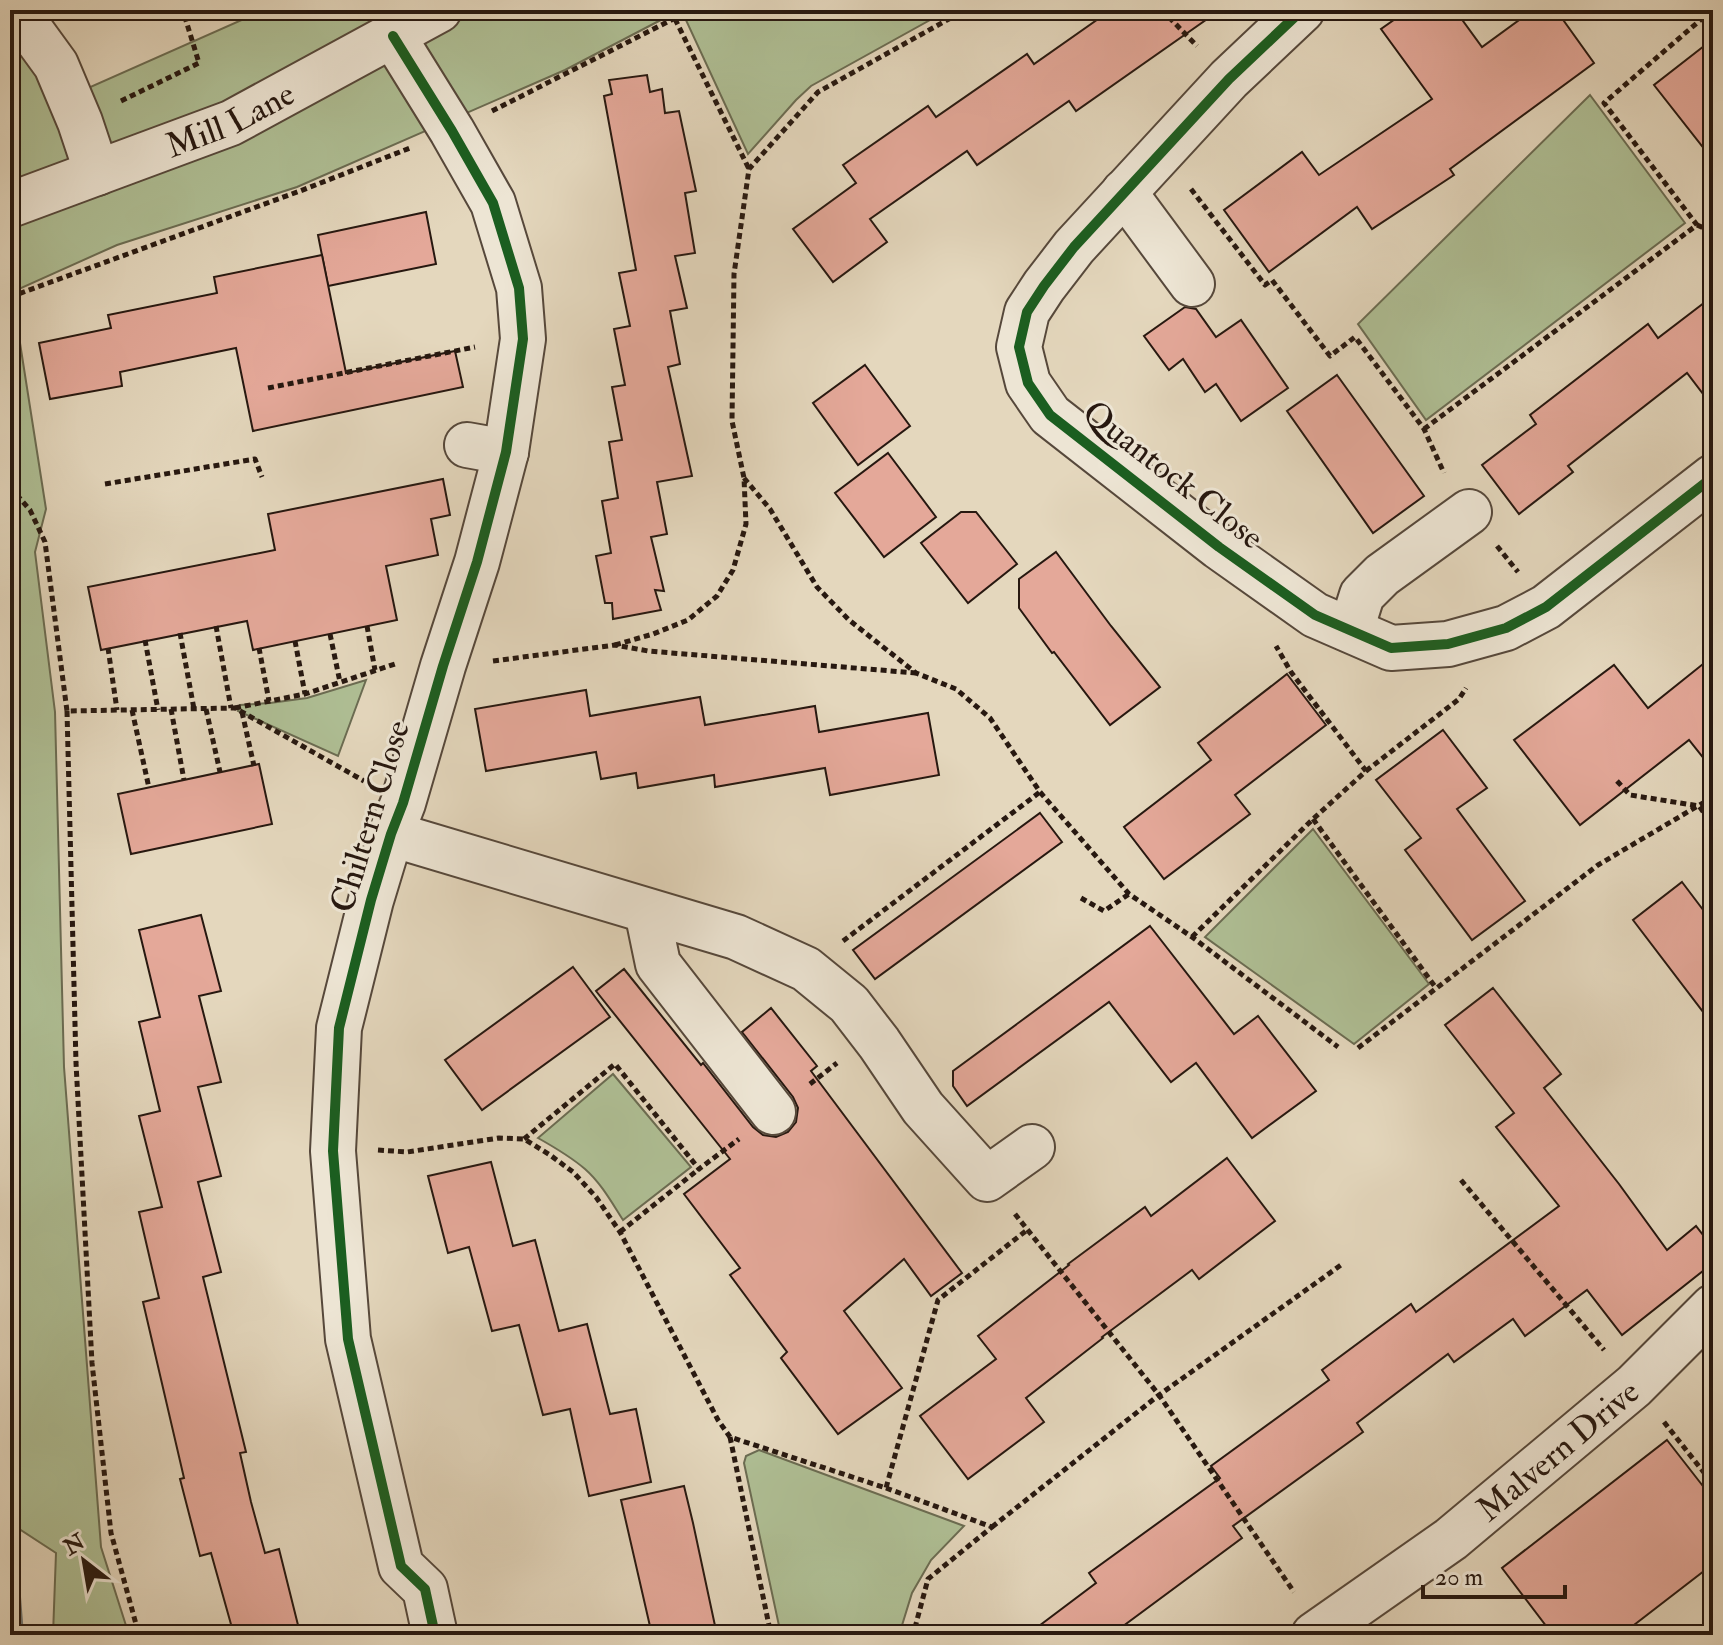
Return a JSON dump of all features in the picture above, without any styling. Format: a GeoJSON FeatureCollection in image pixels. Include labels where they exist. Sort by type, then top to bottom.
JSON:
{"type":"FeatureCollection","features":[{"type":"Feature","properties":{"kind":"street"},"geometry":{"type":"LineString","coordinates":[[16,10],[56,65],[97,173]]}},
{"type":"Feature","properties":{"kind":"street","name":"Mill Lane"},"geometry":{"type":"LineString","coordinates":[[10,205],[231,123],[439,10]]}},
{"type":"Feature","properties":{"kind":"street","name":"Quantock Close"},"geometry":{"type":"LineString","coordinates":[[1302,10],[1229,79],[1124,192],[1074,247],[1027,312],[1019,347],[1028,383],[1050,415],[1219,547],[1315,615],[1391,648],[1448,644],[1506,628],[1546,607],[1713,477]]}},
{"type":"Feature","properties":{"kind":"street","name":"Chiltern Close"},"geometry":{"type":"LineString","coordinates":[[393,36],[493,203],[519,288],[523,339],[486,449],[477,562],[371,900],[339,1028],[333,1151],[348,1339],[401,1566],[425,1589],[435,1635]]}},
{"type":"Feature","properties":{"kind":"street"},"geometry":{"type":"LineString","coordinates":[[1124,192],[1192,284]]}},
{"type":"Feature","properties":{"kind":"street"},"geometry":{"type":"LineString","coordinates":[[1351,630],[1362,595],[1382,575],[1469,512]]}},
{"type":"Feature","properties":{"kind":"street","name":"Chiltern Close"},"geometry":{"type":"LineString","coordinates":[[397,819],[647,911],[736,937],[806,969],[849,1004],[894,1033],[923,1108],[987,1179]]}},
{"type":"Feature","properties":{"kind":"street"},"geometry":{"type":"LineString","coordinates":[[647,911],[658,964],[773,1112]]}},
{"type":"Feature","properties":{"kind":"street"},"geometry":{"type":"LineString","coordinates":[[987,1179],[1032,1147]]}},
{"type":"Feature","properties":{"kind":"street","name":"Malvern Drive"},"geometry":{"type":"LineString","coordinates":[[1317,1632],[1451,1539],[1634,1386],[1713,1307]]}},
{"type":"Feature","properties":{"kind":"path"},"geometry":{"type":"LineString","coordinates":[[195,10],[184,14],[199,63]]}},
{"type":"Feature","properties":{"kind":"path"},"geometry":{"type":"LineString","coordinates":[[10,297],[300,191],[452,131],[691,10]]}},
{"type":"Feature","properties":{"kind":"path"},"geometry":{"type":"LineString","coordinates":[[67,711],[233,708],[305,694],[392,664],[443,666],[615,645],[688,620],[717,596],[733,570],[746,524],[744,478],[732,421],[734,274],[749,169],[818,92],[965,10]]}},
{"type":"Feature","properties":{"kind":"path"},"geometry":{"type":"LineString","coordinates":[[1712,10],[1604,103],[1697,225],[1713,232]]}},
{"type":"Feature","properties":{"kind":"path"},"geometry":{"type":"LineString","coordinates":[[675,19],[749,169]]}},
{"type":"Feature","properties":{"kind":"path"},"geometry":{"type":"LineString","coordinates":[[1193,190],[1265,285],[1272,280],[1330,356],[1355,337],[1424,429],[1453,493],[1546,607]]}},
{"type":"Feature","properties":{"kind":"path"},"geometry":{"type":"LineString","coordinates":[[1424,429],[1697,225]]}},
{"type":"Feature","properties":{"kind":"path"},"geometry":{"type":"LineString","coordinates":[[268,388],[523,339]]}},
{"type":"Feature","properties":{"kind":"path"},"geometry":{"type":"LineString","coordinates":[[105,484],[255,459],[262,477]]}},
{"type":"Feature","properties":{"kind":"path"},"geometry":{"type":"LineString","coordinates":[[744,478],[770,509],[817,587],[849,620],[916,673],[956,689],[990,718],[1040,792],[1129,894],[1192,937],[1338,1047]]}},
{"type":"Feature","properties":{"kind":"path"},"geometry":{"type":"LineString","coordinates":[[10,487],[30,510],[45,542],[67,711],[76,1063],[92,1363],[111,1533],[139,1635]]}},
{"type":"Feature","properties":{"kind":"path"},"geometry":{"type":"LineString","coordinates":[[216,626],[233,708]]}},
{"type":"Feature","properties":{"kind":"path"},"geometry":{"type":"LineString","coordinates":[[367,626],[375,670]]}},
{"type":"Feature","properties":{"kind":"path"},"geometry":{"type":"LineString","coordinates":[[180,633],[194,709]]}},
{"type":"Feature","properties":{"kind":"path"},"geometry":{"type":"LineString","coordinates":[[330,634],[340,682]]}},
{"type":"Feature","properties":{"kind":"path"},"geometry":{"type":"LineString","coordinates":[[1269,634],[1291,672],[1366,771]]}},
{"type":"Feature","properties":{"kind":"path"},"geometry":{"type":"LineString","coordinates":[[145,640],[158,710]]}},
{"type":"Feature","properties":{"kind":"path"},"geometry":{"type":"LineString","coordinates":[[295,641],[305,694]]}},
{"type":"Feature","properties":{"kind":"path"},"geometry":{"type":"LineString","coordinates":[[615,645],[648,651],[916,673]]}},
{"type":"Feature","properties":{"kind":"path"},"geometry":{"type":"LineString","coordinates":[[108,648],[117,711]]}},
{"type":"Feature","properties":{"kind":"path"},"geometry":{"type":"LineString","coordinates":[[259,648],[269,701]]}},
{"type":"Feature","properties":{"kind":"path"},"geometry":{"type":"LineString","coordinates":[[1192,937],[1313,819],[1366,771],[1459,699],[1467,687]]}},
{"type":"Feature","properties":{"kind":"path"},"geometry":{"type":"LineString","coordinates":[[233,708],[397,819]]}},
{"type":"Feature","properties":{"kind":"path"},"geometry":{"type":"LineString","coordinates":[[171,709],[184,780]]}},
{"type":"Feature","properties":{"kind":"path"},"geometry":{"type":"LineString","coordinates":[[206,709],[220,772]]}},
{"type":"Feature","properties":{"kind":"path"},"geometry":{"type":"LineString","coordinates":[[132,710],[149,788]]}},
{"type":"Feature","properties":{"kind":"path"},"geometry":{"type":"LineString","coordinates":[[242,712],[254,766]]}},
{"type":"Feature","properties":{"kind":"path"},"geometry":{"type":"LineString","coordinates":[[1617,781],[1630,795],[1699,806],[1713,825]]}},
{"type":"Feature","properties":{"kind":"path"},"geometry":{"type":"LineString","coordinates":[[806,969],[1040,792]]}},
{"type":"Feature","properties":{"kind":"path"},"geometry":{"type":"LineString","coordinates":[[1358,1048],[1598,865],[1713,797]]}},
{"type":"Feature","properties":{"kind":"path"},"geometry":{"type":"LineString","coordinates":[[1313,819],[1436,988]]}},
{"type":"Feature","properties":{"kind":"path"},"geometry":{"type":"LineString","coordinates":[[1081,898],[1104,911],[1129,894]]}},
{"type":"Feature","properties":{"kind":"path"},"geometry":{"type":"LineString","coordinates":[[620,1232],[848,1054],[894,1033]]}},
{"type":"Feature","properties":{"kind":"path"},"geometry":{"type":"LineString","coordinates":[[524,1139],[615,1064],[699,1169]]}},
{"type":"Feature","properties":{"kind":"path"},"geometry":{"type":"LineString","coordinates":[[333,1151],[407,1152],[499,1138],[524,1139],[573,1172],[596,1197],[620,1232],[718,1420],[730,1437],[771,1635]]}},
{"type":"Feature","properties":{"kind":"path"},"geometry":{"type":"LineString","coordinates":[[987,1179],[1159,1395],[1317,1632]]}},
{"type":"Feature","properties":{"kind":"path"},"geometry":{"type":"LineString","coordinates":[[1461,1180],[1713,1484]]}},
{"type":"Feature","properties":{"kind":"path"},"geometry":{"type":"LineString","coordinates":[[886,1488],[938,1300],[1027,1230]]}},
{"type":"Feature","properties":{"kind":"path"},"geometry":{"type":"LineString","coordinates":[[913,1635],[928,1579],[1159,1395],[1341,1265]]}},
{"type":"Feature","properties":{"kind":"path"},"geometry":{"type":"LineString","coordinates":[[730,1437],[886,1488],[992,1527]]}},
{"type":"Feature","properties":{"kind":"green space"},"geometry":{"type":"Polygon","coordinates":[[[264,10],[680,10],[565,70],[297,187],[117,245],[12,292],[46,509],[35,552],[55,712],[64,1067],[101,1547],[129,1635],[53,1635],[56,1553],[10,1523],[10,700],[16,689],[10,651],[10,39],[38,77],[50,105],[264,10]]]}},
{"type":"Feature","properties":{"kind":"green space"},"geometry":{"type":"Polygon","coordinates":[[[700,10],[948,10],[811,86],[748,154],[685,18],[700,10]]]}},
{"type":"Feature","properties":{"kind":"green space"},"geometry":{"type":"Polygon","coordinates":[[[1590,95],[1685,223],[1426,420],[1358,324],[1590,95]]]}},
{"type":"Feature","properties":{"kind":"green space"},"geometry":{"type":"Polygon","coordinates":[[[366,680],[338,756],[238,711],[240,705],[307,698],[366,680]]]}},
{"type":"Feature","properties":{"kind":"green space"},"geometry":{"type":"Polygon","coordinates":[[[1313,829],[1429,984],[1354,1044],[1205,937],[1313,829]]]}},
{"type":"Feature","properties":{"kind":"green space"},"geometry":{"type":"Polygon","coordinates":[[[613,1074],[691,1167],[623,1220],[591,1175],[568,1156],[538,1138],[613,1074]]]}},
{"type":"Feature","properties":{"kind":"green space"},"geometry":{"type":"Polygon","coordinates":[[[759,1450],[964,1526],[931,1560],[912,1593],[899,1635],[781,1635],[744,1463],[746,1456],[759,1450]]]}},
{"type":"Feature","properties":{"kind":"building"},"geometry":{"type":"Polygon","coordinates":[[[1111,10],[1220,10],[1076,111],[1069,101],[977,165],[967,151],[870,219],[887,242],[833,282],[793,229],[856,183],[843,165],[928,106],[936,117],[1027,54],[1034,64],[1111,10]]]}},
{"type":"Feature","properties":{"kind":"building"},"geometry":{"type":"Polygon","coordinates":[[[1408,10],[1455,10],[1482,47],[1533,10],[1556,10],[1594,63],[1450,169],[1454,175],[1372,229],[1357,207],[1269,272],[1224,210],[1302,152],[1319,175],[1432,99],[1381,29],[1408,10]]]}},
{"type":"Feature","properties":{"kind":"building"},"geometry":{"type":"Polygon","coordinates":[[[1713,39],[1713,160],[1654,85],[1713,39]]]}},
{"type":"Feature","properties":{"kind":"building"},"geometry":{"type":"Polygon","coordinates":[[[647,75],[650,92],[662,89],[665,113],[679,111],[696,191],[685,193],[695,253],[675,256],[687,308],[670,311],[680,364],[668,367],[692,476],[657,482],[667,534],[651,537],[664,591],[655,590],[661,610],[613,619],[612,603],[605,603],[596,556],[611,553],[602,501],[618,498],[609,442],[622,440],[612,387],[625,385],[614,329],[630,326],[619,273],[636,270],[604,96],[612,94],[609,80],[647,75]]]}},
{"type":"Feature","properties":{"kind":"building"},"geometry":{"type":"Polygon","coordinates":[[[426,212],[436,264],[328,286],[318,235],[426,212]]]}},
{"type":"Feature","properties":{"kind":"building"},"geometry":{"type":"Polygon","coordinates":[[[322,255],[346,373],[455,351],[463,387],[253,431],[236,348],[120,372],[122,386],[50,399],[39,343],[111,328],[108,315],[217,293],[214,277],[322,255]]]}},
{"type":"Feature","properties":{"kind":"building"},"geometry":{"type":"Polygon","coordinates":[[[1713,296],[1713,407],[1687,373],[1568,466],[1573,472],[1519,514],[1482,465],[1536,424],[1530,415],[1648,324],[1658,338],[1713,296]]]}},
{"type":"Feature","properties":{"kind":"building"},"geometry":{"type":"Polygon","coordinates":[[[1185,307],[1196,309],[1216,337],[1241,320],[1288,388],[1241,421],[1216,384],[1205,392],[1183,359],[1169,370],[1144,336],[1185,307]]]}},
{"type":"Feature","properties":{"kind":"building"},"geometry":{"type":"Polygon","coordinates":[[[865,365],[910,426],[858,465],[813,403],[865,365]]]}},
{"type":"Feature","properties":{"kind":"building"},"geometry":{"type":"Polygon","coordinates":[[[1337,375],[1424,496],[1373,533],[1287,411],[1337,375]]]}},
{"type":"Feature","properties":{"kind":"building"},"geometry":{"type":"Polygon","coordinates":[[[888,453],[936,517],[884,557],[835,493],[888,453]]]}},
{"type":"Feature","properties":{"kind":"building"},"geometry":{"type":"Polygon","coordinates":[[[443,479],[450,515],[431,519],[438,555],[386,566],[397,620],[253,650],[247,621],[101,650],[88,587],[275,550],[268,514],[443,479]]]}},
{"type":"Feature","properties":{"kind":"building"},"geometry":{"type":"Polygon","coordinates":[[[961,512],[976,512],[1017,564],[968,603],[921,543],[961,512]]]}},
{"type":"Feature","properties":{"kind":"building"},"geometry":{"type":"Polygon","coordinates":[[[1056,552],[1160,687],[1110,725],[1019,608],[1019,579],[1056,552]]]}},
{"type":"Feature","properties":{"kind":"building"},"geometry":{"type":"Polygon","coordinates":[[[1713,656],[1713,770],[1689,740],[1580,825],[1514,740],[1614,665],[1648,708],[1713,656]]]}},
{"type":"Feature","properties":{"kind":"building"},"geometry":{"type":"Polygon","coordinates":[[[1287,674],[1326,725],[1235,795],[1250,814],[1164,879],[1124,827],[1211,760],[1198,743],[1287,674]]]}},
{"type":"Feature","properties":{"kind":"building"},"geometry":{"type":"Polygon","coordinates":[[[586,690],[590,716],[700,697],[705,725],[815,706],[819,732],[928,713],[939,775],[830,795],[825,768],[715,787],[714,775],[638,788],[636,773],[601,779],[596,752],[486,771],[475,709],[586,690]]]}},
{"type":"Feature","properties":{"kind":"building"},"geometry":{"type":"Polygon","coordinates":[[[1443,730],[1487,788],[1457,809],[1525,901],[1472,940],[1405,850],[1421,838],[1376,780],[1443,730]]]}},
{"type":"Feature","properties":{"kind":"building"},"geometry":{"type":"Polygon","coordinates":[[[259,764],[272,824],[131,854],[118,794],[259,764]]]}},
{"type":"Feature","properties":{"kind":"building"},"geometry":{"type":"Polygon","coordinates":[[[1040,813],[1062,842],[875,979],[853,950],[1040,813]]]}},
{"type":"Feature","properties":{"kind":"building"},"geometry":{"type":"Polygon","coordinates":[[[1682,882],[1713,923],[1713,1025],[1633,920],[1682,882]]]}},
{"type":"Feature","properties":{"kind":"building"},"geometry":{"type":"Polygon","coordinates":[[[201,915],[221,991],[199,996],[221,1082],[198,1087],[221,1176],[198,1182],[221,1272],[203,1277],[246,1452],[240,1453],[251,1502],[265,1553],[279,1549],[298,1625],[257,1635],[234,1635],[211,1553],[200,1556],[180,1479],[184,1478],[143,1302],[159,1298],[139,1212],[162,1207],[139,1116],[160,1111],[139,1022],[160,1017],[139,930],[201,915]]]}},
{"type":"Feature","properties":{"kind":"building"},"geometry":{"type":"Polygon","coordinates":[[[1150,926],[1234,1034],[1258,1016],[1316,1091],[1252,1138],[1196,1063],[1171,1082],[1109,1002],[967,1106],[953,1086],[953,1071],[1150,926]]]}},
{"type":"Feature","properties":{"kind":"building"},"geometry":{"type":"Polygon","coordinates":[[[573,967],[610,1017],[482,1110],[445,1060],[573,967]]]}},
{"type":"Feature","properties":{"kind":"building"},"geometry":{"type":"Polygon","coordinates":[[[624,969],[753,1127],[763,1135],[776,1137],[788,1132],[796,1122],[798,1108],[793,1097],[742,1032],[771,1008],[817,1066],[811,1071],[962,1273],[931,1296],[904,1259],[844,1311],[902,1388],[838,1434],[781,1358],[787,1352],[730,1275],[740,1268],[684,1194],[730,1159],[596,991],[624,969]]]}},
{"type":"Feature","properties":{"kind":"building"},"geometry":{"type":"Polygon","coordinates":[[[1493,988],[1561,1074],[1544,1088],[1667,1250],[1696,1226],[1713,1248],[1713,1263],[1622,1335],[1587,1290],[1525,1336],[1513,1319],[1454,1362],[1448,1354],[1357,1423],[1363,1432],[1233,1526],[1242,1538],[1111,1635],[1027,1635],[1096,1583],[1089,1573],[1220,1478],[1211,1466],[1329,1380],[1322,1370],[1411,1304],[1416,1312],[1559,1206],[1496,1127],[1514,1113],[1445,1025],[1493,988]]]}},
{"type":"Feature","properties":{"kind":"building"},"geometry":{"type":"Polygon","coordinates":[[[1227,1158],[1275,1221],[1199,1279],[1192,1270],[1026,1398],[1044,1422],[968,1479],[920,1416],[996,1359],[978,1336],[1145,1207],[1151,1216],[1227,1158]]]}},
{"type":"Feature","properties":{"kind":"building"},"geometry":{"type":"Polygon","coordinates":[[[491,1162],[513,1246],[535,1240],[559,1331],[587,1324],[610,1414],[636,1409],[651,1482],[589,1496],[570,1409],[543,1415],[519,1325],[492,1331],[469,1247],[448,1253],[428,1176],[491,1162]]]}},
{"type":"Feature","properties":{"kind":"building"},"geometry":{"type":"Polygon","coordinates":[[[1667,1440],[1713,1499],[1713,1564],[1621,1635],[1553,1635],[1502,1568],[1667,1440]]]}},
{"type":"Feature","properties":{"kind":"building"},"geometry":{"type":"Polygon","coordinates":[[[684,1486],[717,1635],[652,1635],[621,1500],[684,1486]]]}},
{"type":"Feature","properties":{"kind":"waterway"},"geometry":{"type":"LineString","coordinates":[[10,1569],[17,1635]]}},
{"type":"Feature","properties":{"kind":"cycle path"},"geometry":{"type":"LineString","coordinates":[[1302,10],[1229,79],[1074,247],[1027,312],[1019,347],[1028,383],[1050,415],[1219,547],[1315,615],[1391,648],[1448,644],[1506,628],[1546,607],[1713,477]]}},
{"type":"Feature","properties":{"kind":"cycle path"},"geometry":{"type":"LineString","coordinates":[[393,36],[493,203],[519,288],[523,339],[506,452],[477,562],[371,900],[339,1028],[333,1151],[348,1339],[401,1566],[425,1589],[435,1635]]}}]}
